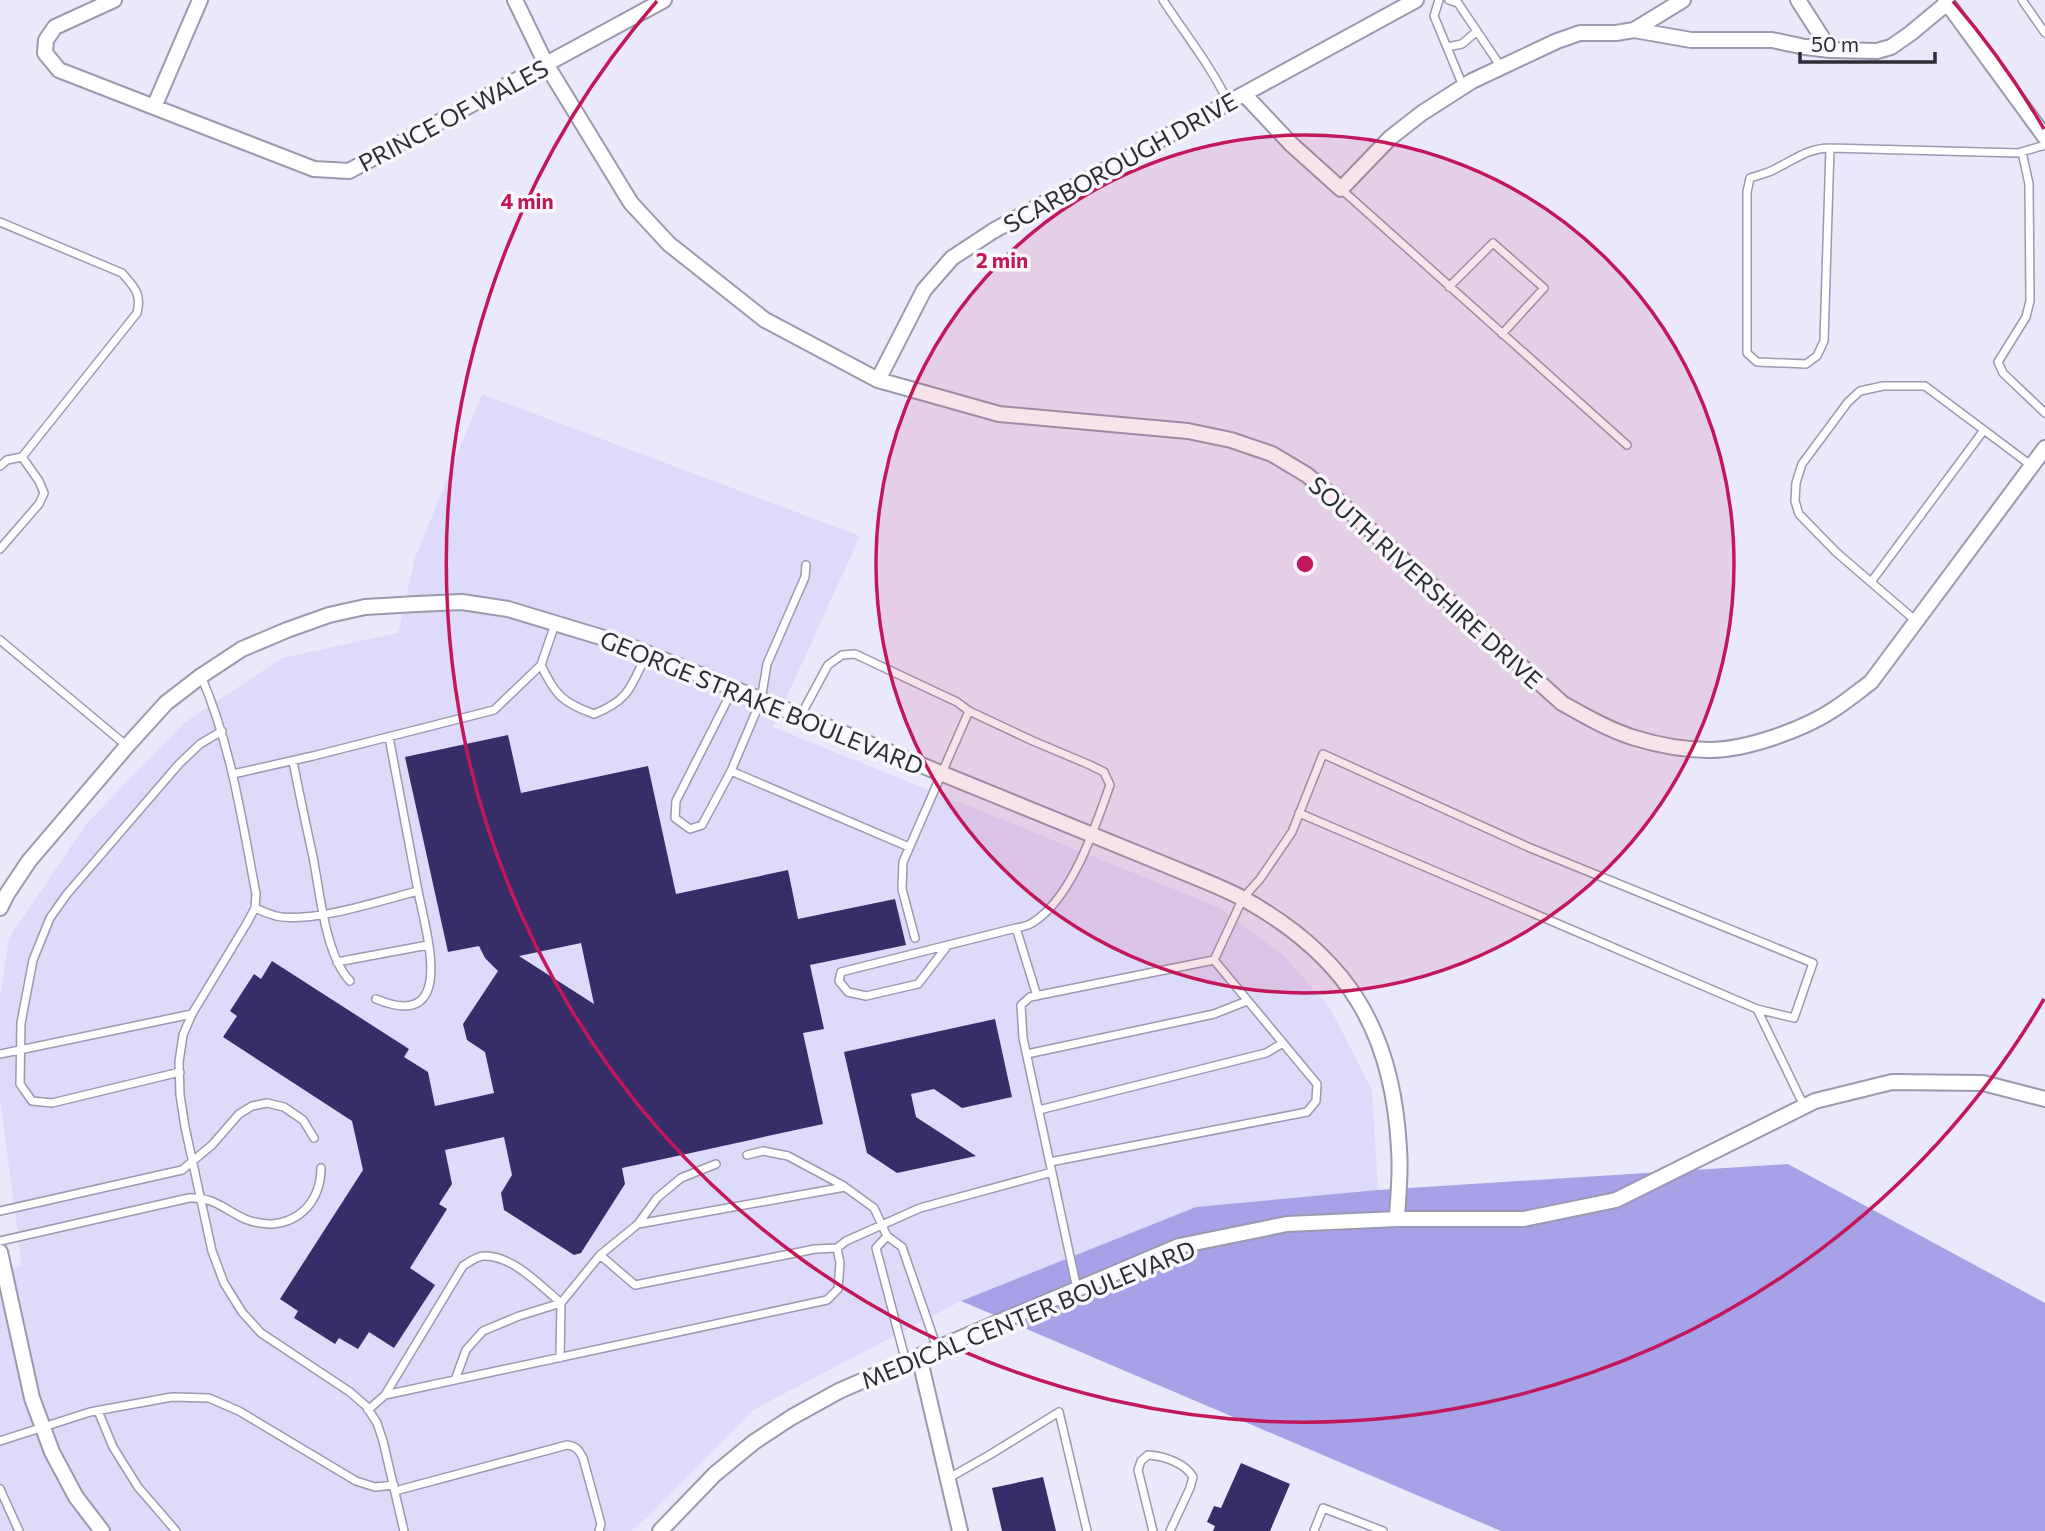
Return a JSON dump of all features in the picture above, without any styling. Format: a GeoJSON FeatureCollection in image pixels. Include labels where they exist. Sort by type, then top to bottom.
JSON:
{"type":"FeatureCollection","features":[{"type":"Feature","properties":{"kind":"street","name":"PRINCE OF WALES"},"geometry":{"type":"LineString","coordinates":[[114,0],[55,27],[46,40],[45,53],[59,70],[314,169],[349,171],[664,0]]}},
{"type":"Feature","properties":{"kind":"street"},"geometry":{"type":"LineString","coordinates":[[154,107],[200,0]]}},
{"type":"Feature","properties":{"kind":"street","name":"SOUTH RIVERSHIRE DRIVE"},"geometry":{"type":"LineString","coordinates":[[515,0],[546,64],[631,203],[669,244],[765,320],[878,380],[999,414],[1188,431],[1231,440],[1272,454],[1307,475],[1338,501],[1562,703],[1598,723],[1635,738],[1672,746],[1711,750],[1755,742],[1797,729],[1836,708],[1871,682],[2045,449]]}},
{"type":"Feature","properties":{"kind":"street","name":"SCARBOROUGH DRIVE"},"geometry":{"type":"LineString","coordinates":[[878,380],[924,290],[952,258],[993,231],[1416,0]]}},
{"type":"Feature","properties":{"kind":"street"},"geometry":{"type":"LineString","coordinates":[[1634,30],[1683,0]]}},
{"type":"Feature","properties":{"kind":"street"},"geometry":{"type":"LineString","coordinates":[[1798,0],[1830,50]]}},
{"type":"Feature","properties":{"kind":"street"},"geometry":{"type":"LineString","coordinates":[[1244,94],[1291,144],[1341,189],[1390,138],[1463,86],[1557,41],[1580,33],[1634,30],[1691,40],[1772,40],[1830,50],[1877,51],[1891,47],[1911,33],[1946,1],[2045,137]]}},
{"type":"Feature","properties":{"kind":"street","name":"GEORGE STRAKE BOULEVARD"},"geometry":{"type":"LineString","coordinates":[[0,908],[29,861],[166,703],[242,649],[329,615],[365,607],[462,602],[508,609],[647,653],[1242,898],[1286,925],[1321,953],[1346,981],[1371,1021],[1385,1056],[1396,1107],[1399,1152],[1397,1219]]}},
{"type":"Feature","properties":{"kind":"street","name":"MEDICAL CENTER BOULEVARD"},"geometry":{"type":"LineString","coordinates":[[660,1531],[715,1474],[754,1442],[839,1391],[1179,1246],[1287,1224],[1397,1219],[1524,1219],[1616,1200],[1815,1101],[1892,1082],[1983,1083],[2045,1099]]}},
{"type":"Feature","properties":{"kind":"street"},"geometry":{"type":"LineString","coordinates":[[0,1252],[32,1398],[52,1452],[76,1497],[102,1531]]}},
{"type":"Feature","properties":{"kind":"street"},"geometry":{"type":"LineString","coordinates":[[912,1359],[949,1478],[960,1531]]}},
{"type":"Feature","properties":{"kind":"lane"},"geometry":{"type":"LineString","coordinates":[[1163,0],[1216,76],[1228,102]]}},
{"type":"Feature","properties":{"kind":"lane"},"geometry":{"type":"LineString","coordinates":[[1439,0],[1434,16],[1463,86]]}},
{"type":"Feature","properties":{"kind":"lane"},"geometry":{"type":"LineString","coordinates":[[1449,0],[1458,3],[1501,67]]}},
{"type":"Feature","properties":{"kind":"lane"},"geometry":{"type":"LineString","coordinates":[[2022,0],[2045,33]]}},
{"type":"Feature","properties":{"kind":"lane"},"geometry":{"type":"LineString","coordinates":[[1447,47],[1462,44],[1478,31]]}},
{"type":"Feature","properties":{"kind":"lane"},"geometry":{"type":"LineString","coordinates":[[1830,148],[1824,341],[1817,356],[1806,364],[1757,362],[1747,353],[1747,192],[1750,178],[1775,169],[1803,153],[1830,148],[2022,152],[2045,145]]}},
{"type":"Feature","properties":{"kind":"lane"},"geometry":{"type":"LineString","coordinates":[[2022,152],[2029,184],[2030,301],[2026,317],[1998,362],[2003,373],[2045,413]]}},
{"type":"Feature","properties":{"kind":"lane"},"geometry":{"type":"LineString","coordinates":[[1341,189],[1627,445]]}},
{"type":"Feature","properties":{"kind":"lane"},"geometry":{"type":"LineString","coordinates":[[0,222],[122,273],[135,289],[140,302],[137,313],[22,457],[7,460],[0,467]]}},
{"type":"Feature","properties":{"kind":"lane"},"geometry":{"type":"LineString","coordinates":[[1449,286],[1493,243],[1544,288],[1502,334]]}},
{"type":"Feature","properties":{"kind":"lane"},"geometry":{"type":"LineString","coordinates":[[1916,621],[1836,552],[1799,514],[1795,501],[1796,483],[1802,464],[1848,402],[1860,391],[1883,386],[1925,386],[2032,466]]}},
{"type":"Feature","properties":{"kind":"lane"},"geometry":{"type":"LineString","coordinates":[[1871,582],[1984,430]]}},
{"type":"Feature","properties":{"kind":"lane"},"geometry":{"type":"LineString","coordinates":[[0,550],[39,504],[44,493],[22,457]]}},
{"type":"Feature","properties":{"kind":"lane"},"geometry":{"type":"LineString","coordinates":[[733,689],[676,801],[675,818],[690,829],[702,825],[731,771],[761,700],[767,664],[805,577],[807,565]]}},
{"type":"Feature","properties":{"kind":"lane"},"geometry":{"type":"LineString","coordinates":[[233,774],[494,710],[541,665],[555,623]]}},
{"type":"Feature","properties":{"kind":"lane"},"geometry":{"type":"LineString","coordinates":[[0,640],[127,746]]}},
{"type":"Feature","properties":{"kind":"lane"},"geometry":{"type":"LineString","coordinates":[[541,665],[551,686],[572,706],[594,714],[610,708],[628,693],[647,653]]}},
{"type":"Feature","properties":{"kind":"lane"},"geometry":{"type":"LineString","coordinates":[[800,716],[828,665],[842,654],[855,654],[957,702],[969,711],[1104,772],[1110,785],[1092,835],[1063,892],[1031,924],[841,972],[839,981],[848,992],[866,996],[918,984],[948,945]]}},
{"type":"Feature","properties":{"kind":"lane"},"geometry":{"type":"LineString","coordinates":[[201,676],[214,704],[233,774],[256,894],[255,908],[192,1013],[183,1035],[180,1095],[212,1251],[224,1283],[242,1312],[261,1333],[350,1392],[377,1423],[404,1531]]}},
{"type":"Feature","properties":{"kind":"lane"},"geometry":{"type":"LineString","coordinates":[[915,938],[902,889],[902,862],[969,711]]}},
{"type":"Feature","properties":{"kind":"lane"},"geometry":{"type":"LineString","coordinates":[[180,1072],[51,1103],[32,1101],[20,1084],[21,1024],[33,960],[50,918],[67,894],[179,764],[200,744],[222,731]]}},
{"type":"Feature","properties":{"kind":"lane"},"geometry":{"type":"LineString","coordinates":[[376,999],[392,1006],[408,1007],[422,1001],[429,992],[432,976],[429,944],[389,737]]}},
{"type":"Feature","properties":{"kind":"lane"},"geometry":{"type":"LineString","coordinates":[[1214,960],[1242,898],[1261,879],[1292,832],[1299,813],[1323,754],[1528,847],[1813,963],[1794,1018],[1757,1009],[1299,813]]}},
{"type":"Feature","properties":{"kind":"lane"},"geometry":{"type":"LineString","coordinates":[[293,761],[323,914],[337,962],[350,981]]}},
{"type":"Feature","properties":{"kind":"lane"},"geometry":{"type":"LineString","coordinates":[[731,771],[909,847]]}},
{"type":"Feature","properties":{"kind":"lane"},"geometry":{"type":"LineString","coordinates":[[255,908],[276,916],[295,918],[418,891]]}},
{"type":"Feature","properties":{"kind":"lane"},"geometry":{"type":"LineString","coordinates":[[1016,928],[1037,996]]}},
{"type":"Feature","properties":{"kind":"lane"},"geometry":{"type":"LineString","coordinates":[[337,962],[429,944]]}},
{"type":"Feature","properties":{"kind":"lane"},"geometry":{"type":"LineString","coordinates":[[1077,1289],[1023,1038],[1021,1005],[1037,996],[1214,960]]}},
{"type":"Feature","properties":{"kind":"lane"},"geometry":{"type":"LineString","coordinates":[[1050,1162],[1307,1112],[1316,1101],[1317,1084],[1214,960]]}},
{"type":"Feature","properties":{"kind":"lane"},"geometry":{"type":"LineString","coordinates":[[1027,1054],[1214,1014],[1247,1001]]}},
{"type":"Feature","properties":{"kind":"lane"},"geometry":{"type":"LineString","coordinates":[[1757,1009],[1805,1106]]}},
{"type":"Feature","properties":{"kind":"lane"},"geometry":{"type":"LineString","coordinates":[[0,1054],[192,1013]]}},
{"type":"Feature","properties":{"kind":"lane"},"geometry":{"type":"LineString","coordinates":[[1039,1110],[1266,1053],[1283,1043]]}},
{"type":"Feature","properties":{"kind":"lane"},"geometry":{"type":"LineString","coordinates":[[0,1211],[181,1170],[212,1145],[239,1114],[252,1106],[267,1103],[284,1107],[303,1120],[314,1138]]}},
{"type":"Feature","properties":{"kind":"lane"},"geometry":{"type":"LineString","coordinates":[[747,1155],[763,1151],[788,1156],[845,1187],[874,1208],[887,1236],[902,1247],[937,1349]]}},
{"type":"Feature","properties":{"kind":"lane"},"geometry":{"type":"LineString","coordinates":[[455,1380],[466,1350],[483,1331],[561,1303],[600,1255],[638,1224],[657,1198],[681,1178],[716,1164]]}},
{"type":"Feature","properties":{"kind":"lane"},"geometry":{"type":"LineString","coordinates":[[0,1241],[189,1198],[213,1202],[247,1220],[270,1224],[292,1219],[306,1210],[317,1193],[321,1168]]}},
{"type":"Feature","properties":{"kind":"lane"},"geometry":{"type":"LineString","coordinates":[[600,1255],[635,1285],[815,1249],[838,1248],[846,1241],[920,1208],[1052,1172]]}},
{"type":"Feature","properties":{"kind":"lane"},"geometry":{"type":"LineString","coordinates":[[638,1224],[845,1187]]}},
{"type":"Feature","properties":{"kind":"lane"},"geometry":{"type":"LineString","coordinates":[[887,1236],[876,1248],[912,1359]]}},
{"type":"Feature","properties":{"kind":"lane"},"geometry":{"type":"LineString","coordinates":[[385,1395],[827,1300],[838,1289],[838,1248]]}},
{"type":"Feature","properties":{"kind":"lane"},"geometry":{"type":"LineString","coordinates":[[368,1410],[385,1395],[463,1266],[481,1256],[499,1259],[528,1273],[561,1303],[560,1357]]}},
{"type":"Feature","properties":{"kind":"lane"},"geometry":{"type":"LineString","coordinates":[[0,1441],[98,1411],[172,1397],[209,1398],[239,1411],[356,1480],[374,1487],[394,1488],[567,1445],[580,1451],[583,1458],[601,1524],[599,1531]]}},
{"type":"Feature","properties":{"kind":"lane"},"geometry":{"type":"LineString","coordinates":[[98,1411],[113,1447],[138,1487],[176,1531]]}},
{"type":"Feature","properties":{"kind":"lane"},"geometry":{"type":"LineString","coordinates":[[949,1478],[1059,1412],[1087,1531]]}},
{"type":"Feature","properties":{"kind":"lane"},"geometry":{"type":"LineString","coordinates":[[1153,1531],[1138,1470],[1141,1461],[1148,1455],[1158,1455],[1188,1468],[1193,1477],[1170,1531]]}},
{"type":"Feature","properties":{"kind":"lane"},"geometry":{"type":"LineString","coordinates":[[0,1489],[19,1531]]}},
{"type":"Feature","properties":{"kind":"lane"},"geometry":{"type":"LineString","coordinates":[[1314,1531],[1323,1508],[1383,1531]]}},
{"type":"Feature","properties":{"kind":"shaded area"},"geometry":{"type":"Polygon","coordinates":[[[482,394],[860,536],[773,727],[1218,907],[1283,955],[1330,1008],[1372,1090],[1378,1190],[1196,1207],[961,1301],[753,1410],[631,1531],[0,1531],[0,1271],[22,1266],[0,1098],[0,998],[9,938],[86,824],[184,723],[282,658],[398,633],[415,558],[482,394]]]}},
{"type":"Feature","properties":{"kind":"shaded area"},"geometry":{"type":"Polygon","coordinates":[[[1788,1164],[2045,1303],[2045,1531],[1501,1531],[961,1301],[1196,1207],[1378,1190],[1788,1164]]]}},
{"type":"Feature","properties":{"kind":"building"},"geometry":{"type":"Polygon","coordinates":[[[508,735],[521,793],[648,766],[676,894],[788,870],[798,919],[895,899],[906,945],[810,965],[824,1029],[803,1033],[823,1124],[622,1168],[625,1184],[581,1253],[574,1255],[504,1210],[501,1193],[512,1175],[504,1137],[445,1150],[452,1184],[439,1204],[447,1209],[410,1268],[435,1285],[394,1348],[369,1332],[358,1349],[339,1338],[335,1344],[294,1318],[298,1311],[280,1299],[363,1170],[352,1121],[223,1037],[237,1016],[230,1011],[254,974],[261,979],[272,961],[409,1049],[404,1057],[428,1072],[435,1106],[494,1093],[485,1052],[467,1040],[463,1024],[498,971],[485,958],[479,946],[448,952],[405,757],[508,735]],[[581,943],[519,956],[594,1004],[581,943]]]}},
{"type":"Feature","properties":{"kind":"building"},"geometry":{"type":"Polygon","coordinates":[[[995,1019],[1012,1097],[962,1108],[934,1089],[911,1094],[916,1117],[976,1156],[897,1173],[867,1153],[844,1052],[995,1019]]]}},
{"type":"Feature","properties":{"kind":"building"},"geometry":{"type":"Polygon","coordinates":[[[1241,1463],[1290,1484],[1270,1531],[1213,1531],[1215,1526],[1207,1522],[1214,1506],[1221,1508],[1241,1463]]]}},
{"type":"Feature","properties":{"kind":"building"},"geometry":{"type":"Polygon","coordinates":[[[1043,1477],[1056,1531],[1002,1531],[992,1488],[1043,1477]]]}}]}
